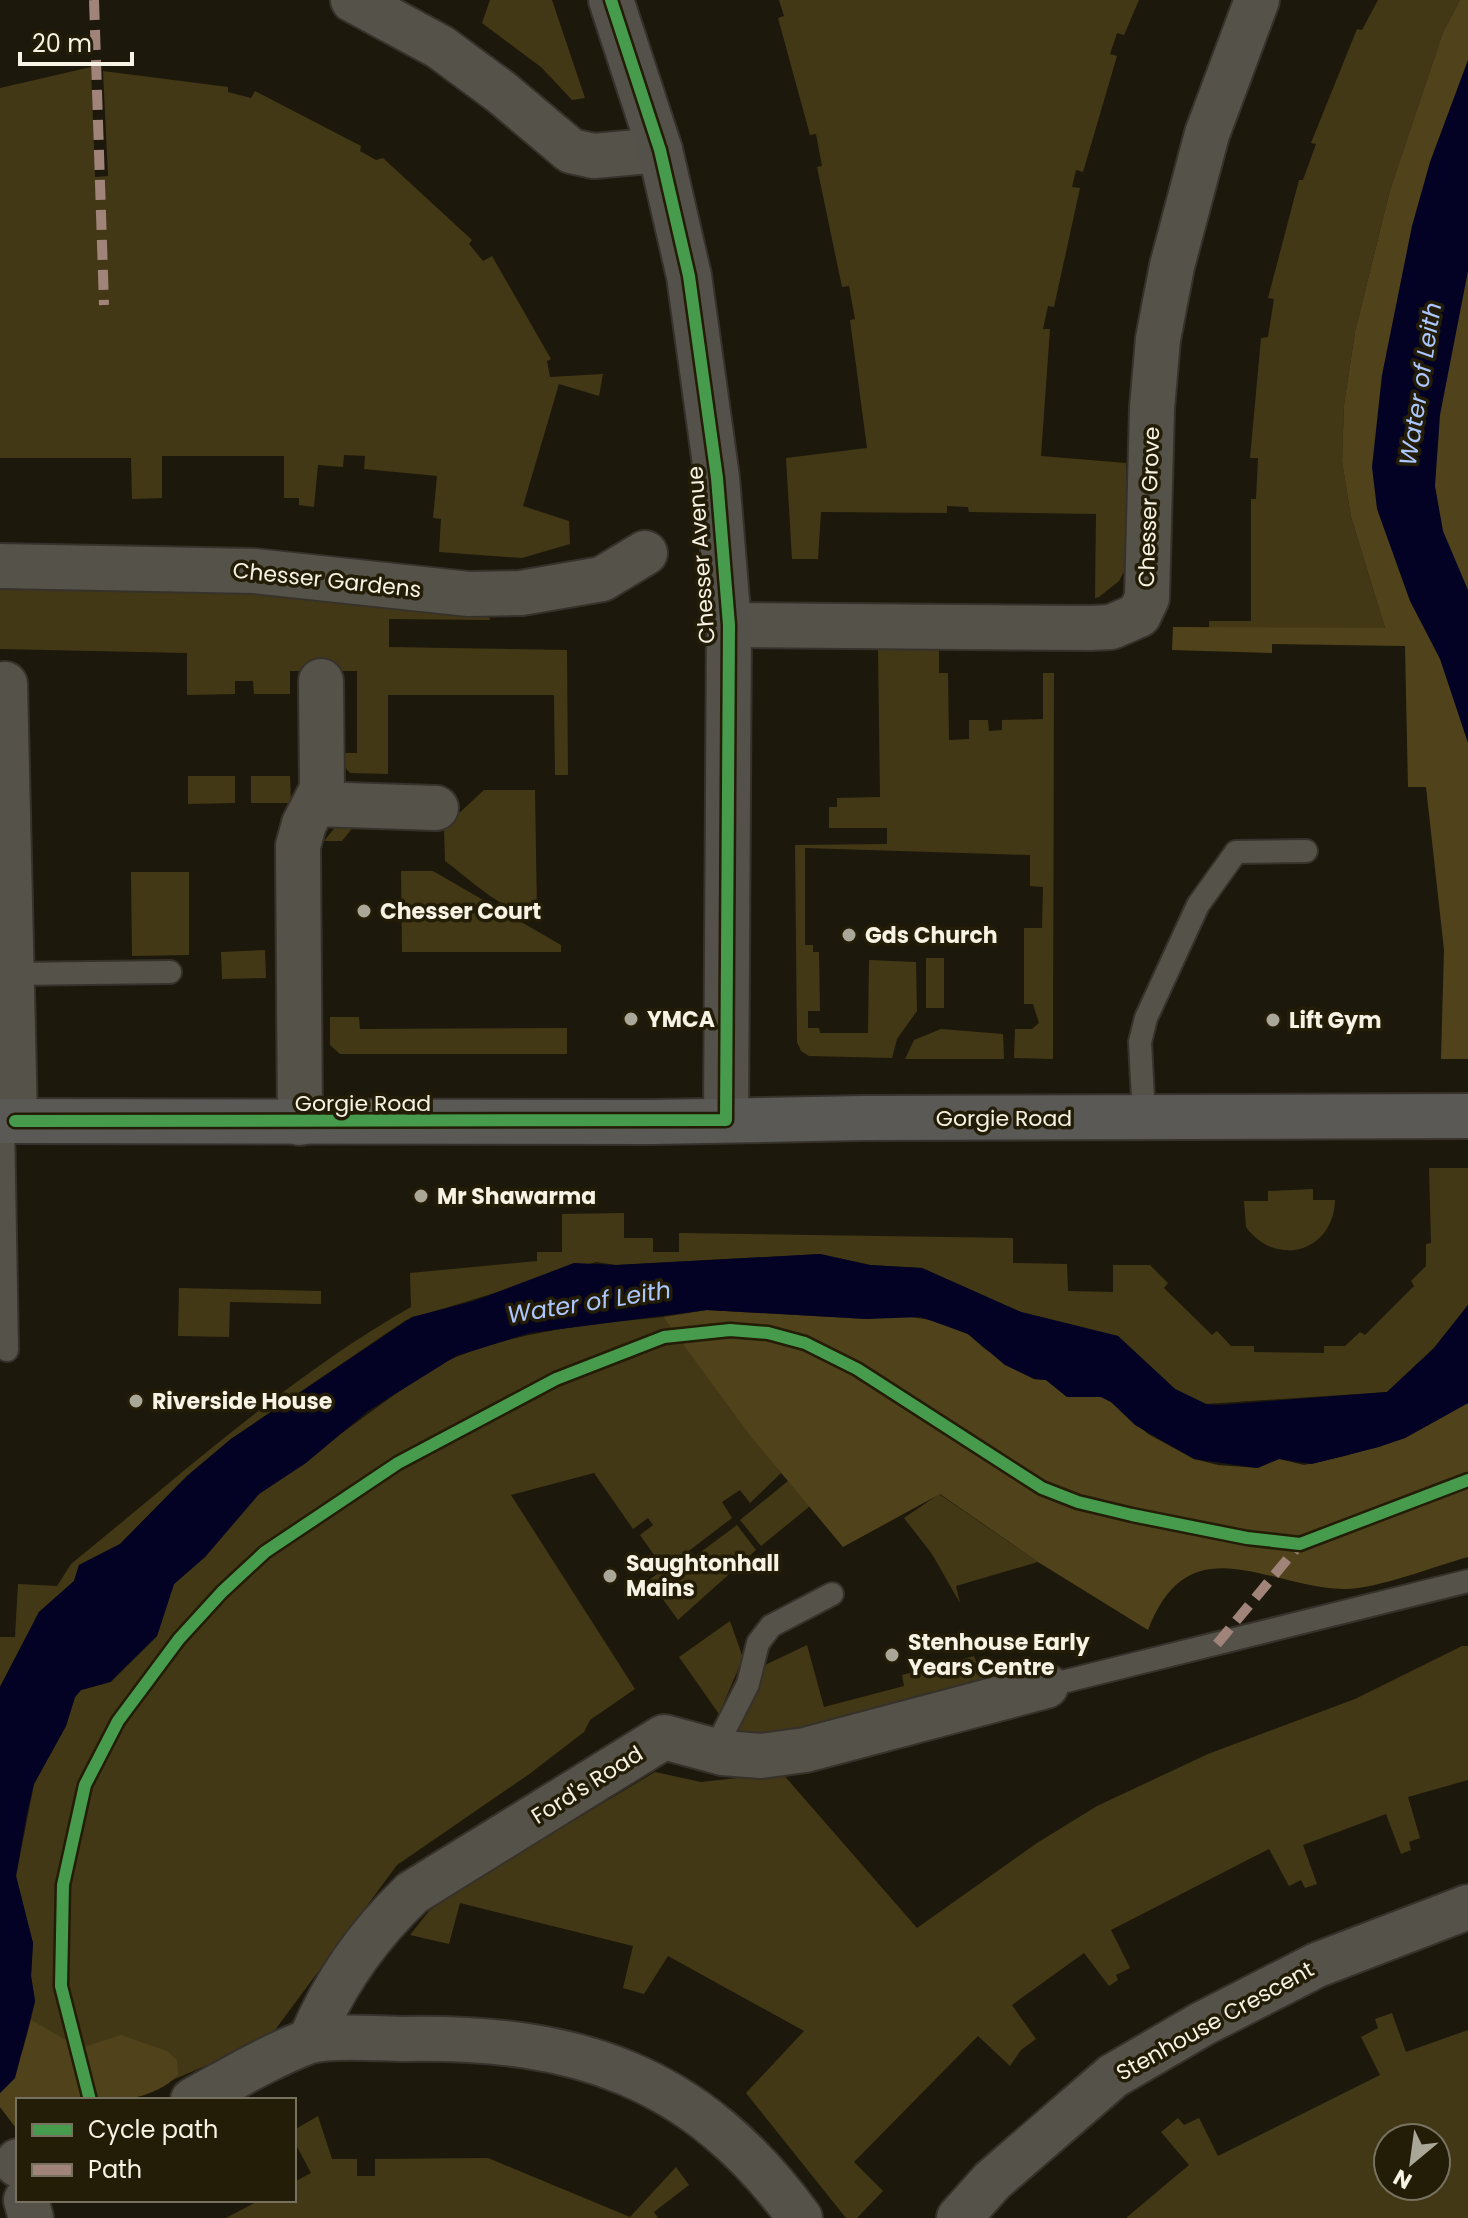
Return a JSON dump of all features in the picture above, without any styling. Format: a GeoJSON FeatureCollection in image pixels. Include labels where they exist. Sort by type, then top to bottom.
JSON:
{"type":"FeatureCollection","features":[{"type":"Feature","properties":{"kind":"main road","name":"Gorgie Road"},"geometry":{"type":"LineString","coordinates":[[6,1121],[300,1123],[1468,1116]]}},
{"type":"Feature","properties":{"kind":"street"},"geometry":{"type":"LineString","coordinates":[[353,0],[440,47],[501,92],[571,151],[594,156],[660,150]]}},
{"type":"Feature","properties":{"kind":"street","name":"Chesser Avenue"},"geometry":{"type":"LineString","coordinates":[[611,0],[660,150],[692,291],[717,478],[729,625],[726,1120]]}},
{"type":"Feature","properties":{"kind":"street","name":"Chesser Grove"},"geometry":{"type":"LineString","coordinates":[[729,625],[1091,628],[1111,627],[1139,615],[1147,598],[1152,408],[1158,339],[1172,266],[1207,134],[1257,0]]}},
{"type":"Feature","properties":{"kind":"street","name":"Chesser Gardens"},"geometry":{"type":"LineString","coordinates":[[0,566],[254,571],[469,594],[499,594],[602,579],[645,553]]}},
{"type":"Feature","properties":{"kind":"street"},"geometry":{"type":"LineString","coordinates":[[5,684],[4,807],[12,974],[6,1121]]}},
{"type":"Feature","properties":{"kind":"street","name":"Gorgie Road"},"geometry":{"type":"LineString","coordinates":[[300,1123],[289,882],[300,835],[316,804],[323,773],[325,701]]}},
{"type":"Feature","properties":{"kind":"street"},"geometry":{"type":"LineString","coordinates":[[316,804],[436,808]]}},
{"type":"Feature","properties":{"kind":"street","name":"Ford's Road"},"geometry":{"type":"LineString","coordinates":[[310,2041],[327,1999],[345,1971],[412,1893],[664,1737],[742,1756],[805,1750],[1046,1686]]}},
{"type":"Feature","properties":{"kind":"street","name":"Stenhouse Crescent"},"geometry":{"type":"LineString","coordinates":[[959,2218],[992,2181],[1113,2076],[1202,2024],[1317,1965],[1468,1907]]}},
{"type":"Feature","properties":{"kind":"street"},"geometry":{"type":"LineString","coordinates":[[197,2098],[310,2041],[432,2038],[514,2043],[567,2052],[619,2069],[673,2096],[721,2130],[774,2183],[800,2218]]}},
{"type":"Feature","properties":{"kind":"lane"},"geometry":{"type":"LineString","coordinates":[[1144,1117],[1139,1061],[1142,1033],[1198,905],[1236,852],[1306,851]]}},
{"type":"Feature","properties":{"kind":"lane"},"geometry":{"type":"LineString","coordinates":[[12,974],[170,972]]}},
{"type":"Feature","properties":{"kind":"lane"},"geometry":{"type":"LineString","coordinates":[[6,1121],[2,1214],[7,1350]]}},
{"type":"Feature","properties":{"kind":"lane"},"geometry":{"type":"LineString","coordinates":[[1046,1686],[1468,1581]]}},
{"type":"Feature","properties":{"kind":"lane"},"geometry":{"type":"LineString","coordinates":[[714,1751],[748,1684],[758,1643],[771,1626],[832,1594]]}},
{"type":"Feature","properties":{"kind":"shaded area"},"geometry":{"type":"Polygon","coordinates":[[[490,0],[552,0],[585,98],[572,100],[541,67],[482,23],[490,0]]]}},
{"type":"Feature","properties":{"kind":"shaded area"},"geometry":{"type":"Polygon","coordinates":[[[779,0],[1139,0],[1124,35],[1117,33],[1110,54],[1117,56],[1083,172],[1076,170],[1072,187],[1080,188],[1054,307],[1048,306],[1043,329],[1050,329],[1041,456],[1126,463],[1127,566],[1119,581],[1099,597],[1095,598],[1096,514],[969,512],[968,507],[947,506],[947,513],[821,512],[818,559],[792,559],[786,458],[867,448],[850,320],[855,319],[849,286],[842,287],[817,167],[822,166],[816,134],[810,135],[778,18],[784,16],[779,0]]]}},
{"type":"Feature","properties":{"kind":"shaded area"},"geometry":{"type":"Polygon","coordinates":[[[1378,0],[1460,0],[1443,32],[1390,190],[1355,332],[1344,405],[1342,461],[1351,517],[1385,628],[1209,628],[1209,621],[1251,621],[1251,499],[1256,499],[1258,458],[1250,458],[1261,338],[1268,337],[1274,299],[1268,298],[1299,180],[1303,180],[1316,144],[1311,143],[1357,29],[1362,30],[1378,0]]]}},
{"type":"Feature","properties":{"kind":"shaded area"},"geometry":{"type":"Polygon","coordinates":[[[1460,0],[1468,0],[1468,1059],[1441,1059],[1444,950],[1426,787],[1408,787],[1405,646],[1272,644],[1272,653],[1172,650],[1173,627],[1385,628],[1351,517],[1342,461],[1344,405],[1355,332],[1390,190],[1443,32],[1460,0]]]}},
{"type":"Feature","properties":{"kind":"shaded area"},"geometry":{"type":"Polygon","coordinates":[[[91,67],[95,177],[108,176],[103,71],[228,87],[228,92],[251,98],[255,91],[361,146],[360,151],[376,160],[383,158],[472,240],[469,244],[483,261],[492,256],[551,359],[547,361],[550,377],[603,374],[599,396],[559,384],[523,506],[569,521],[570,544],[522,558],[439,552],[441,519],[433,518],[437,476],[364,469],[365,456],[344,455],[343,467],[318,465],[314,507],[299,505],[299,498],[284,498],[284,456],[162,456],[162,498],[132,499],[131,458],[0,458],[0,88],[91,67]]]}},
{"type":"Feature","properties":{"kind":"shaded area"},"geometry":{"type":"Polygon","coordinates":[[[0,587],[241,592],[488,613],[490,620],[389,619],[389,647],[567,650],[568,775],[555,775],[554,695],[388,695],[388,774],[350,773],[332,753],[357,753],[357,671],[290,671],[290,694],[254,694],[253,681],[235,681],[235,694],[187,695],[187,653],[0,649],[0,587]]]}},
{"type":"Feature","properties":{"kind":"shaded area"},"geometry":{"type":"Polygon","coordinates":[[[939,646],[939,673],[948,673],[949,740],[969,739],[969,720],[988,720],[989,731],[1002,730],[1002,720],[1043,719],[1043,673],[1054,673],[1053,1059],[1014,1058],[1015,1029],[1032,1029],[1039,1023],[1033,1004],[1024,1004],[1024,928],[1042,928],[1043,887],[1030,886],[1030,855],[805,848],[805,945],[813,945],[813,952],[819,952],[820,1011],[808,1011],[808,1028],[819,1028],[820,1033],[868,1033],[869,960],[916,962],[917,1011],[897,1039],[892,1058],[809,1056],[801,1051],[797,1042],[795,845],[887,844],[887,828],[829,828],[829,807],[837,807],[837,798],[880,797],[878,647],[939,646]]]}},
{"type":"Feature","properties":{"kind":"shaded area"},"geometry":{"type":"Polygon","coordinates":[[[188,776],[235,776],[235,803],[188,804],[188,776]]]}},
{"type":"Feature","properties":{"kind":"shaded area"},"geometry":{"type":"Polygon","coordinates":[[[251,776],[290,776],[291,803],[251,803],[251,776]]]}},
{"type":"Feature","properties":{"kind":"shaded area"},"geometry":{"type":"Polygon","coordinates":[[[484,790],[535,790],[537,914],[525,913],[500,902],[445,861],[444,828],[355,825],[342,841],[324,841],[346,814],[456,816],[484,790]]]}},
{"type":"Feature","properties":{"kind":"shaded area"},"geometry":{"type":"Polygon","coordinates":[[[401,871],[433,871],[561,945],[561,952],[402,952],[401,871]]]}},
{"type":"Feature","properties":{"kind":"shaded area"},"geometry":{"type":"Polygon","coordinates":[[[131,872],[189,872],[189,955],[132,956],[131,872]]]}},
{"type":"Feature","properties":{"kind":"shaded area"},"geometry":{"type":"Polygon","coordinates":[[[265,950],[266,978],[222,979],[221,952],[265,950]]]}},
{"type":"Feature","properties":{"kind":"shaded area"},"geometry":{"type":"Polygon","coordinates":[[[926,958],[944,958],[944,1008],[926,1008],[926,958]]]}},
{"type":"Feature","properties":{"kind":"shaded area"},"geometry":{"type":"Polygon","coordinates":[[[330,1017],[359,1017],[360,1029],[567,1028],[567,1054],[340,1054],[330,1045],[330,1017]]]}},
{"type":"Feature","properties":{"kind":"shaded area"},"geometry":{"type":"Polygon","coordinates":[[[941,1029],[1003,1034],[1004,1059],[905,1059],[914,1040],[941,1029]]]}},
{"type":"Feature","properties":{"kind":"shaded area"},"geometry":{"type":"Polygon","coordinates":[[[1429,1168],[1468,1168],[1468,1305],[1434,1348],[1387,1392],[1206,1404],[1175,1389],[1118,1336],[1021,1312],[922,1268],[870,1265],[820,1254],[616,1265],[596,1262],[406,1320],[231,1439],[187,1476],[120,1544],[79,1565],[74,1581],[39,1612],[0,1687],[0,1637],[15,1637],[18,1584],[57,1586],[71,1564],[236,1428],[321,1364],[411,1307],[410,1273],[537,1261],[537,1252],[562,1252],[562,1214],[624,1213],[624,1238],[653,1238],[653,1252],[679,1252],[679,1233],[1013,1238],[1013,1263],[1067,1264],[1068,1291],[1113,1292],[1113,1265],[1150,1265],[1168,1283],[1164,1288],[1212,1335],[1217,1331],[1231,1346],[1254,1346],[1254,1352],[1324,1353],[1324,1346],[1345,1346],[1360,1332],[1365,1335],[1414,1286],[1411,1281],[1426,1266],[1426,1244],[1431,1243],[1429,1168]]]}},
{"type":"Feature","properties":{"kind":"shaded area"},"geometry":{"type":"Polygon","coordinates":[[[1313,1189],[1313,1200],[1335,1200],[1332,1218],[1315,1242],[1288,1250],[1273,1248],[1246,1227],[1244,1201],[1268,1201],[1268,1191],[1313,1189]]]}},
{"type":"Feature","properties":{"kind":"shaded area"},"geometry":{"type":"Polygon","coordinates":[[[179,1288],[321,1291],[321,1304],[230,1302],[229,1337],[178,1336],[179,1288]]]}},
{"type":"Feature","properties":{"kind":"shaded area"},"geometry":{"type":"Polygon","coordinates":[[[707,1310],[867,1319],[899,1315],[936,1321],[968,1334],[985,1349],[1034,1379],[1046,1380],[1067,1397],[1101,1397],[1148,1434],[1194,1459],[1218,1465],[1258,1468],[1279,1459],[1304,1465],[1345,1456],[1405,1438],[1468,1403],[1468,1557],[1388,1582],[1343,1589],[1233,1569],[1208,1569],[1185,1578],[1165,1597],[1148,1630],[1038,1562],[940,1494],[843,1547],[752,1438],[663,1317],[707,1310]]]}},
{"type":"Feature","properties":{"kind":"shaded area"},"geometry":{"type":"Polygon","coordinates":[[[663,1317],[781,1473],[750,1503],[740,1490],[722,1502],[732,1518],[665,1569],[670,1575],[737,1525],[756,1550],[678,1620],[649,1580],[664,1569],[640,1535],[653,1525],[648,1518],[633,1529],[594,1473],[511,1495],[635,1689],[590,1720],[584,1732],[528,1775],[397,1865],[275,2030],[247,2048],[131,2098],[16,2098],[16,2128],[0,2107],[0,2093],[25,2046],[35,2001],[31,1976],[33,1943],[16,1876],[34,1784],[66,1726],[75,1697],[81,1690],[111,1682],[157,1636],[174,1584],[205,1557],[259,1494],[428,1370],[485,1347],[573,1327],[663,1317]]]}},
{"type":"Feature","properties":{"kind":"shaded area"},"geometry":{"type":"Polygon","coordinates":[[[788,1481],[810,1506],[761,1546],[740,1520],[788,1481]]]}},
{"type":"Feature","properties":{"kind":"shaded area"},"geometry":{"type":"Polygon","coordinates":[[[939,1494],[1038,1562],[956,1586],[960,1603],[932,1554],[904,1518],[939,1494]]]}},
{"type":"Feature","properties":{"kind":"shaded area"},"geometry":{"type":"Polygon","coordinates":[[[730,1621],[743,1658],[719,1714],[679,1657],[730,1621]]]}},
{"type":"Feature","properties":{"kind":"shaded area"},"geometry":{"type":"Polygon","coordinates":[[[807,1645],[824,1707],[904,1686],[902,1675],[974,1656],[983,1681],[805,1734],[743,1736],[738,1728],[759,1686],[763,1666],[807,1645]]]}},
{"type":"Feature","properties":{"kind":"shaded area"},"geometry":{"type":"Polygon","coordinates":[[[1462,1646],[1468,1646],[1468,1780],[1408,1797],[1420,1838],[1409,1842],[1411,1850],[1401,1854],[1386,1814],[1303,1845],[1317,1884],[1305,1888],[1301,1880],[1289,1886],[1269,1849],[1111,1930],[1130,1968],[1116,1975],[1118,1980],[1109,1986],[1084,1953],[1012,2005],[1036,2039],[1021,2050],[1010,2066],[978,2036],[854,2162],[883,2191],[857,2218],[846,2218],[746,2093],[804,2031],[668,1956],[644,1994],[623,1988],[633,1946],[460,1903],[449,1944],[410,1935],[429,1911],[451,1894],[655,1772],[701,1782],[782,1773],[917,1928],[1037,1843],[1097,1806],[1208,1754],[1355,1699],[1462,1646]]]}},
{"type":"Feature","properties":{"kind":"shaded area"},"geometry":{"type":"Polygon","coordinates":[[[1392,2013],[1406,2052],[1468,2030],[1468,2218],[1126,2218],[1189,2165],[1161,2132],[1178,2118],[1184,2125],[1199,2118],[1218,2156],[1380,2075],[1361,2037],[1378,2028],[1375,2019],[1392,2013]]]}},
{"type":"Feature","properties":{"kind":"shaded area"},"geometry":{"type":"Polygon","coordinates":[[[31,2020],[80,2048],[121,2035],[167,2051],[177,2060],[178,2075],[163,2087],[132,2098],[16,2098],[16,2128],[0,2107],[0,2093],[15,2078],[31,2020]]]}},
{"type":"Feature","properties":{"kind":"shaded area"},"geometry":{"type":"Polygon","coordinates":[[[318,2116],[332,2159],[357,2159],[357,2176],[375,2176],[375,2159],[488,2158],[630,2217],[676,2167],[689,2185],[654,2212],[658,2218],[226,2218],[256,2202],[296,2202],[296,2181],[311,2173],[296,2145],[296,2129],[318,2116]]]}},
{"type":"Feature","properties":{"kind":"water","name":"Water of Leith"},"geometry":{"type":"Polygon","coordinates":[[[1468,60],[1468,271],[1440,415],[1435,486],[1443,531],[1468,590],[1468,743],[1440,659],[1410,601],[1377,509],[1372,467],[1382,375],[1412,226],[1430,162],[1468,60]]]}},
{"type":"Feature","properties":{"kind":"water","name":"Water of Leith"},"geometry":{"type":"Polygon","coordinates":[[[820,1254],[870,1265],[922,1268],[1021,1312],[1118,1336],[1175,1389],[1206,1404],[1387,1392],[1434,1348],[1468,1305],[1468,1403],[1405,1438],[1379,1447],[1312,1464],[1279,1459],[1257,1468],[1194,1459],[1135,1425],[1111,1402],[1101,1397],[1067,1397],[1046,1380],[1034,1379],[1005,1365],[968,1334],[921,1317],[867,1319],[707,1310],[530,1333],[456,1356],[368,1411],[306,1463],[259,1494],[205,1557],[174,1584],[157,1636],[110,1682],[81,1690],[75,1697],[66,1726],[34,1784],[27,1813],[16,1876],[33,1943],[31,1976],[35,2001],[15,2078],[0,2093],[0,1687],[39,1612],[74,1581],[79,1565],[120,1544],[187,1476],[231,1439],[412,1317],[474,1301],[574,1263],[616,1265],[820,1254]]]}},
{"type":"Feature","properties":{"kind":"marked path"},"geometry":{"type":"LineString","coordinates":[[94,0],[104,305]]}},
{"type":"Feature","properties":{"kind":"marked path"},"geometry":{"type":"LineString","coordinates":[[1217,1644],[1300,1544]]}},
{"type":"Feature","properties":{"kind":"cycle path"},"geometry":{"type":"LineString","coordinates":[[15,1121],[726,1120],[729,625],[717,478],[689,276],[660,150],[611,0]]}},
{"type":"Feature","properties":{"kind":"cycle path"},"geometry":{"type":"LineString","coordinates":[[89,2098],[61,1986],[63,1885],[85,1785],[118,1721],[179,1639],[222,1592],[265,1552],[398,1463],[556,1379],[664,1337],[730,1330],[768,1333],[805,1343],[857,1369],[1042,1488],[1078,1502],[1132,1515],[1247,1538],[1300,1544],[1468,1480]]}},
{"type":"Feature","properties":{"kind":"place","name":"Chesser Court"},"geometry":{"type":"Point","coordinates":[364,911]}},
{"type":"Feature","properties":{"kind":"place","name":"Gds Church"},"geometry":{"type":"Point","coordinates":[849,935]}},
{"type":"Feature","properties":{"kind":"place","name":"YMCA"},"geometry":{"type":"Point","coordinates":[631,1019]}},
{"type":"Feature","properties":{"kind":"place","name":"Lift Gym"},"geometry":{"type":"Point","coordinates":[1273,1020]}},
{"type":"Feature","properties":{"kind":"place","name":"Mr Shawarma"},"geometry":{"type":"Point","coordinates":[421,1196]}},
{"type":"Feature","properties":{"kind":"place","name":"Riverside House"},"geometry":{"type":"Point","coordinates":[136,1401]}},
{"type":"Feature","properties":{"kind":"place","name":"Saughtonhall Mains"},"geometry":{"type":"Point","coordinates":[610,1576]}},
{"type":"Feature","properties":{"kind":"place","name":"Stenhouse Early Years Centre"},"geometry":{"type":"Point","coordinates":[892,1655]}}]}
